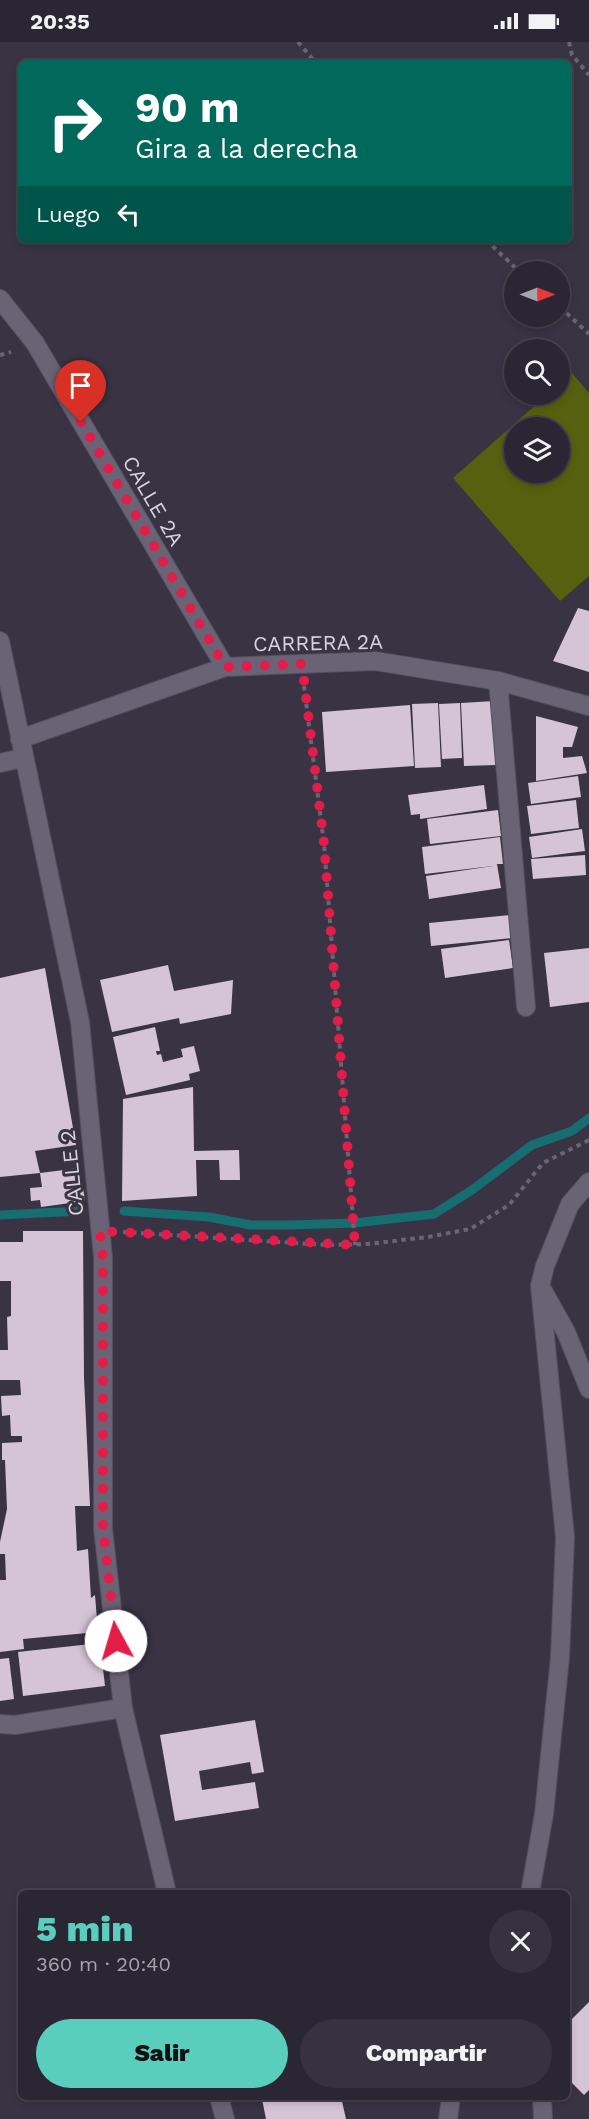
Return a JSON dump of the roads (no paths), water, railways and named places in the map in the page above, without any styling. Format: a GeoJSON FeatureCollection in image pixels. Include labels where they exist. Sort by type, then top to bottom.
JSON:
{"type":"FeatureCollection","features":[{"type":"Feature","properties":{"kind":"street","name":"CALLE 2A"},"geometry":{"type":"LineString","coordinates":[[0,299],[35,343],[225,667]]}},
{"type":"Feature","properties":{"kind":"street","name":"CALLE 2"},"geometry":{"type":"LineString","coordinates":[[0,641],[80,1022],[103,1257],[103,1527],[123,1708],[166,1890]]}},
{"type":"Feature","properties":{"kind":"street","name":"CARRERA 2A"},"geometry":{"type":"LineString","coordinates":[[20,739],[225,667],[375,661],[498,681],[589,706]]}},
{"type":"Feature","properties":{"kind":"street"},"geometry":{"type":"LineString","coordinates":[[498,681],[526,1007]]}},
{"type":"Feature","properties":{"kind":"street"},"geometry":{"type":"LineString","coordinates":[[0,763],[24,758]]}},
{"type":"Feature","properties":{"kind":"street"},"geometry":{"type":"LineString","coordinates":[[531,1890],[544,1814],[558,1680],[565,1537],[540,1286],[545,1266],[570,1204],[589,1182]]}},
{"type":"Feature","properties":{"kind":"street"},"geometry":{"type":"LineString","coordinates":[[540,1286],[566,1332],[589,1389]]}},
{"type":"Feature","properties":{"kind":"street"},"geometry":{"type":"LineString","coordinates":[[0,1724],[15,1725],[123,1708]]}},
{"type":"Feature","properties":{"kind":"street"},"geometry":{"type":"LineString","coordinates":[[220,2100],[225,2119]]}},
{"type":"Feature","properties":{"kind":"street"},"geometry":{"type":"LineString","coordinates":[[448,2119],[451,2100]]}},
{"type":"Feature","properties":{"kind":"street"},"geometry":{"type":"LineString","coordinates":[[542,2100],[543,2119]]}},
{"type":"Feature","properties":{"kind":"waterway"},"geometry":{"type":"LineString","coordinates":[[124,1211],[209,1217],[251,1225],[354,1223],[434,1214],[472,1190],[532,1145],[572,1131],[589,1118]]}},
{"type":"Feature","properties":{"kind":"waterway"},"geometry":{"type":"LineString","coordinates":[[0,1215],[81,1211]]}}]}
